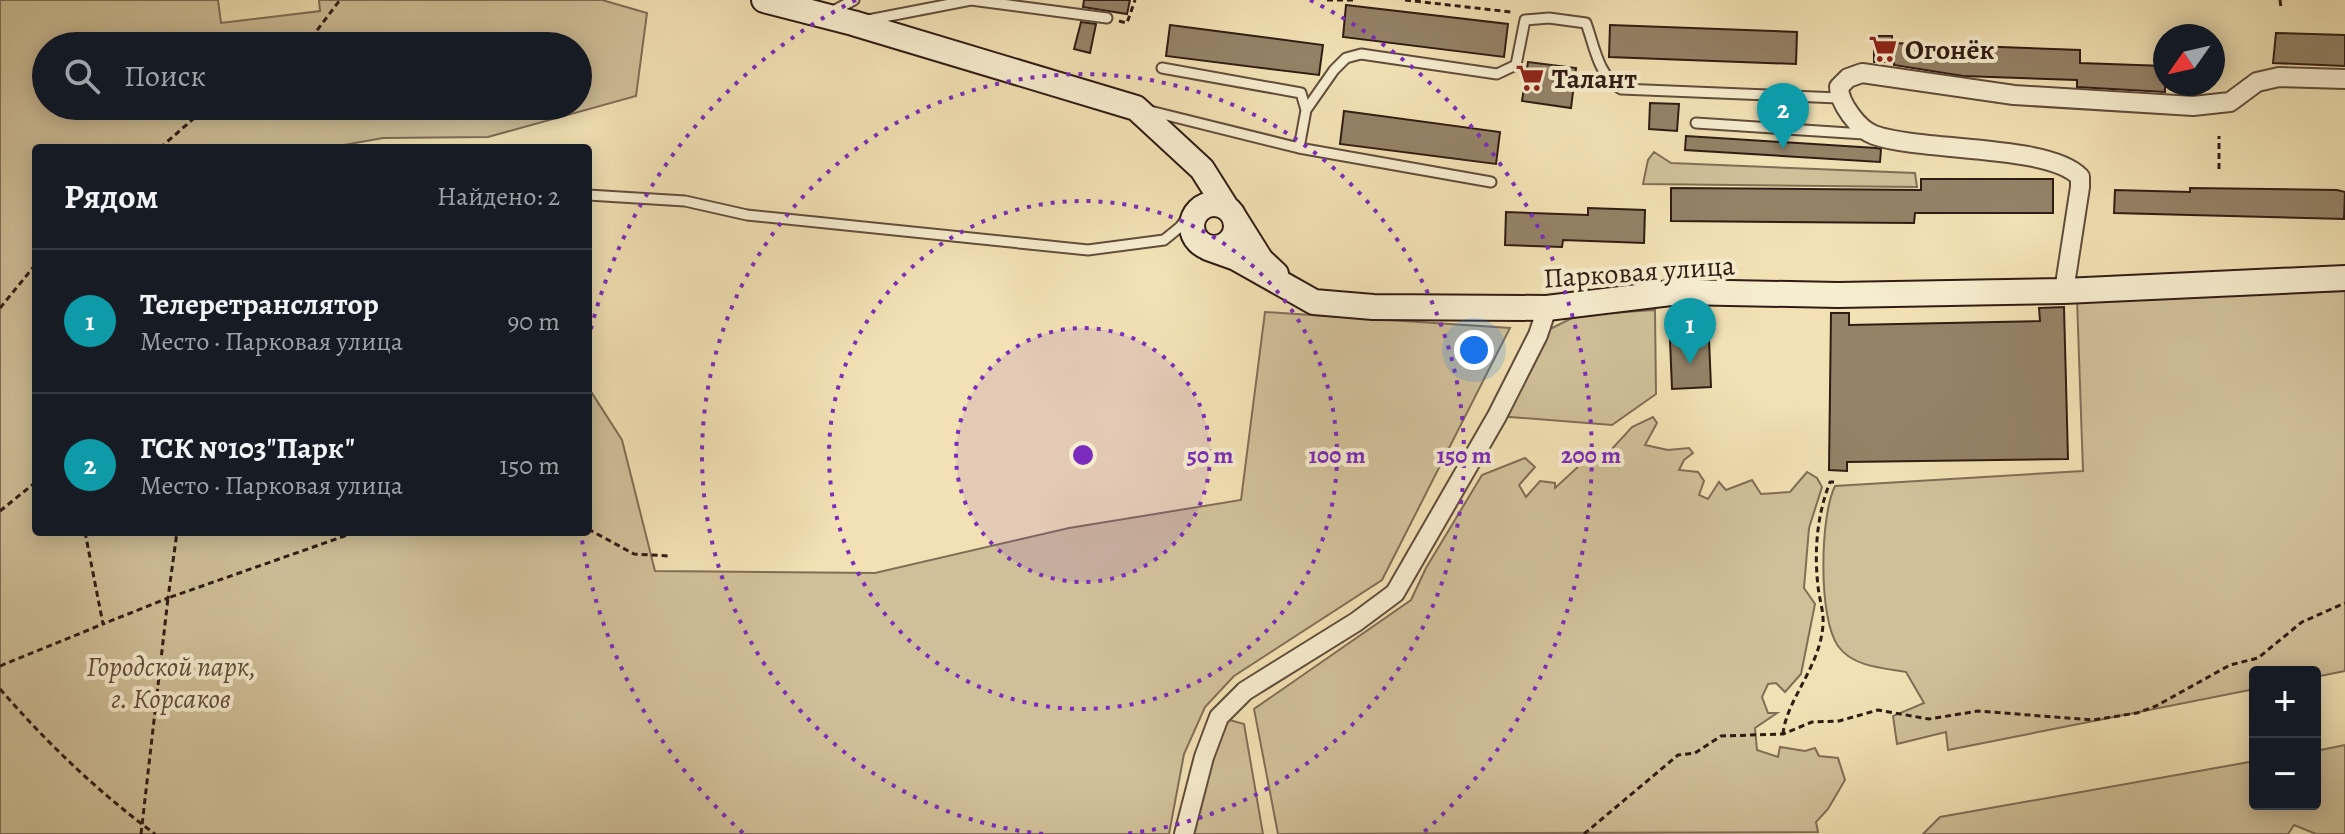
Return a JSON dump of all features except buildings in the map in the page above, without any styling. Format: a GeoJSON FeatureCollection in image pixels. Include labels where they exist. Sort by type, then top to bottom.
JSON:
{"type":"FeatureCollection","features":[{"type":"Feature","properties":{"kind":"street"},"geometry":{"type":"LineString","coordinates":[[764,0],[823,17],[854,11],[1136,108],[1202,169],[1261,260],[1314,302]]}},
{"type":"Feature","properties":{"kind":"street"},"geometry":{"type":"LineString","coordinates":[[2064,291],[2080,187],[2080,177],[2074,170],[2027,158],[1872,135],[1839,98],[1839,87],[1848,78],[1862,73],[2014,95],[2193,106],[2230,102],[2257,82],[2279,77],[2345,79]]}},
{"type":"Feature","properties":{"kind":"street"},"geometry":{"type":"LineString","coordinates":[[1162,131],[1189,170],[1195,189],[1193,233],[1208,248],[1228,244],[1234,237],[1230,212]]}},
{"type":"Feature","properties":{"kind":"street"},"geometry":{"type":"LineString","coordinates":[[1193,213],[1213,204],[1230,212]]}},
{"type":"Feature","properties":{"kind":"street","name":"Парковая улица"},"geometry":{"type":"LineString","coordinates":[[1208,248],[1236,258],[1314,302],[1373,307],[1547,308],[1679,292],[1838,295],[2064,291],[2345,278]]}},
{"type":"Feature","properties":{"kind":"street"},"geometry":{"type":"LineString","coordinates":[[1184,834],[1204,757],[1219,717],[1245,691],[1356,622],[1395,593],[1497,416],[1538,335],[1547,308]]}},
{"type":"Feature","properties":{"kind":"lane"},"geometry":{"type":"LineString","coordinates":[[854,11],[971,0],[1107,18]]}},
{"type":"Feature","properties":{"kind":"lane"},"geometry":{"type":"LineString","coordinates":[[1306,110],[1346,58],[1361,54],[1497,74],[1516,65],[1525,20],[1549,18],[1586,23],[1600,67],[1610,82],[1621,89],[1839,98]]}},
{"type":"Feature","properties":{"kind":"lane"},"geometry":{"type":"LineString","coordinates":[[1162,68],[1301,93],[1306,110],[1299,148]]}},
{"type":"Feature","properties":{"kind":"lane"},"geometry":{"type":"LineString","coordinates":[[1136,108],[1299,148],[1491,182]]}},
{"type":"Feature","properties":{"kind":"lane"},"geometry":{"type":"LineString","coordinates":[[1696,123],[1872,135]]}},
{"type":"Feature","properties":{"kind":"lane"},"geometry":{"type":"LineString","coordinates":[[592,195],[685,201],[747,215],[1088,250],[1164,240],[1193,213]]}},
{"type":"Feature","properties":{"kind":"path"},"geometry":{"type":"LineString","coordinates":[[316,32],[340,0]]}},
{"type":"Feature","properties":{"kind":"path"},"geometry":{"type":"LineString","coordinates":[[1107,18],[1127,23],[1135,0]]}},
{"type":"Feature","properties":{"kind":"path"},"geometry":{"type":"LineString","coordinates":[[1327,0],[1353,0]]}},
{"type":"Feature","properties":{"kind":"path"},"geometry":{"type":"LineString","coordinates":[[1405,0],[1511,12]]}},
{"type":"Feature","properties":{"kind":"path"},"geometry":{"type":"LineString","coordinates":[[2280,0],[2281,7]]}},
{"type":"Feature","properties":{"kind":"path"},"geometry":{"type":"LineString","coordinates":[[165,144],[192,120]]}},
{"type":"Feature","properties":{"kind":"path"},"geometry":{"type":"LineString","coordinates":[[2219,136],[2219,169]]}},
{"type":"Feature","properties":{"kind":"path"},"geometry":{"type":"LineString","coordinates":[[0,308],[32,269]]}},
{"type":"Feature","properties":{"kind":"path"},"geometry":{"type":"LineString","coordinates":[[1783,734],[1784,720],[1815,660],[1824,623],[1815,559],[1818,529],[1830,482],[1838,482]]}},
{"type":"Feature","properties":{"kind":"path"},"geometry":{"type":"LineString","coordinates":[[0,511],[32,485]]}},
{"type":"Feature","properties":{"kind":"path"},"geometry":{"type":"LineString","coordinates":[[592,531],[634,554],[669,556]]}},
{"type":"Feature","properties":{"kind":"path"},"geometry":{"type":"LineString","coordinates":[[86,536],[103,624]]}},
{"type":"Feature","properties":{"kind":"path"},"geometry":{"type":"LineString","coordinates":[[141,834],[176,536]]}},
{"type":"Feature","properties":{"kind":"path"},"geometry":{"type":"LineString","coordinates":[[0,666],[168,598],[345,536]]}},
{"type":"Feature","properties":{"kind":"path"},"geometry":{"type":"LineString","coordinates":[[1584,834],[1678,755],[1695,753],[1721,736],[1783,734],[1812,722],[1839,721],[1878,710],[1929,719],[1978,711],[2093,720],[2137,713],[2156,706],[2230,665],[2258,658],[2302,622],[2345,603]]}},
{"type":"Feature","properties":{"kind":"path"},"geometry":{"type":"LineString","coordinates":[[0,689],[44,738],[110,801],[155,834]]}},
{"type":"Feature","properties":{"kind":"green space","name":"Городской парк, г. Корсаков"},"geometry":{"type":"Polygon","coordinates":[[[0,0],[218,0],[221,23],[320,11],[319,0],[602,0],[647,13],[636,96],[592,108],[592,32],[32,32],[32,120],[549,120],[488,137],[383,138],[349,144],[32,144],[32,536],[592,536],[592,393],[622,440],[655,571],[875,573],[1069,528],[1241,500],[1265,312],[1510,328],[1382,580],[1234,676],[1205,707],[1184,754],[1169,834],[0,834],[0,0]]]}},
{"type":"Feature","properties":{"kind":"green space"},"geometry":{"type":"Polygon","coordinates":[[[1654,152],[1671,163],[1915,173],[1917,187],[1643,184],[1648,160],[1654,152]]]}},
{"type":"Feature","properties":{"kind":"green space"},"geometry":{"type":"Polygon","coordinates":[[[2345,291],[2345,671],[2321,676],[2321,666],[2249,666],[2249,690],[1948,750],[1946,732],[1897,744],[1893,716],[1924,703],[1906,672],[1869,665],[1844,653],[1832,632],[1827,613],[1824,542],[1835,486],[2083,471],[2077,300],[2345,291]]]}},
{"type":"Feature","properties":{"kind":"green space"},"geometry":{"type":"Polygon","coordinates":[[[1655,310],[1656,394],[1612,425],[1497,416],[1538,335],[1578,315],[1655,310]]]}},
{"type":"Feature","properties":{"kind":"green space"},"geometry":{"type":"Polygon","coordinates":[[[1653,417],[1657,423],[1645,445],[1668,450],[1689,448],[1693,453],[1684,460],[1679,470],[1698,472],[1704,481],[1699,495],[1708,499],[1719,482],[1726,490],[1752,480],[1761,494],[1790,492],[1807,472],[1817,478],[1822,487],[1809,528],[1804,588],[1815,604],[1801,674],[1785,692],[1776,683],[1768,684],[1762,697],[1768,713],[1777,713],[1755,728],[1757,750],[1778,757],[1780,747],[1805,751],[1815,748],[1819,756],[1838,758],[1845,780],[1828,809],[1816,822],[1818,832],[1278,834],[1254,709],[1411,600],[1426,568],[1482,475],[1525,458],[1535,467],[1519,485],[1526,497],[1540,481],[1555,483],[1555,488],[1580,465],[1612,449],[1632,427],[1653,417]]]}},
{"type":"Feature","properties":{"kind":"green space"},"geometry":{"type":"Polygon","coordinates":[[[1219,717],[1244,724],[1263,834],[1184,834],[1219,717]]]}},
{"type":"Feature","properties":{"kind":"green space"},"geometry":{"type":"Polygon","coordinates":[[[2345,745],[2345,834],[2316,834],[2294,825],[2288,834],[1923,834],[1940,817],[2249,762],[2249,810],[2321,810],[2321,750],[2345,745]]]}},
{"type":"Feature","properties":{"kind":"place","name":"Огонёк"},"geometry":{"type":"Point","coordinates":[1883,49]}},
{"type":"Feature","properties":{"kind":"place","name":"Талант"},"geometry":{"type":"Point","coordinates":[1530,78]}},
{"type":"Feature","properties":{"kind":"place","name":"ГСК №103\"Парк\""},"geometry":{"type":"Point","coordinates":[1783,149]}},
{"type":"Feature","properties":{"kind":"place","name":"Телеретранслятор"},"geometry":{"type":"Point","coordinates":[1690,364]}}]}
